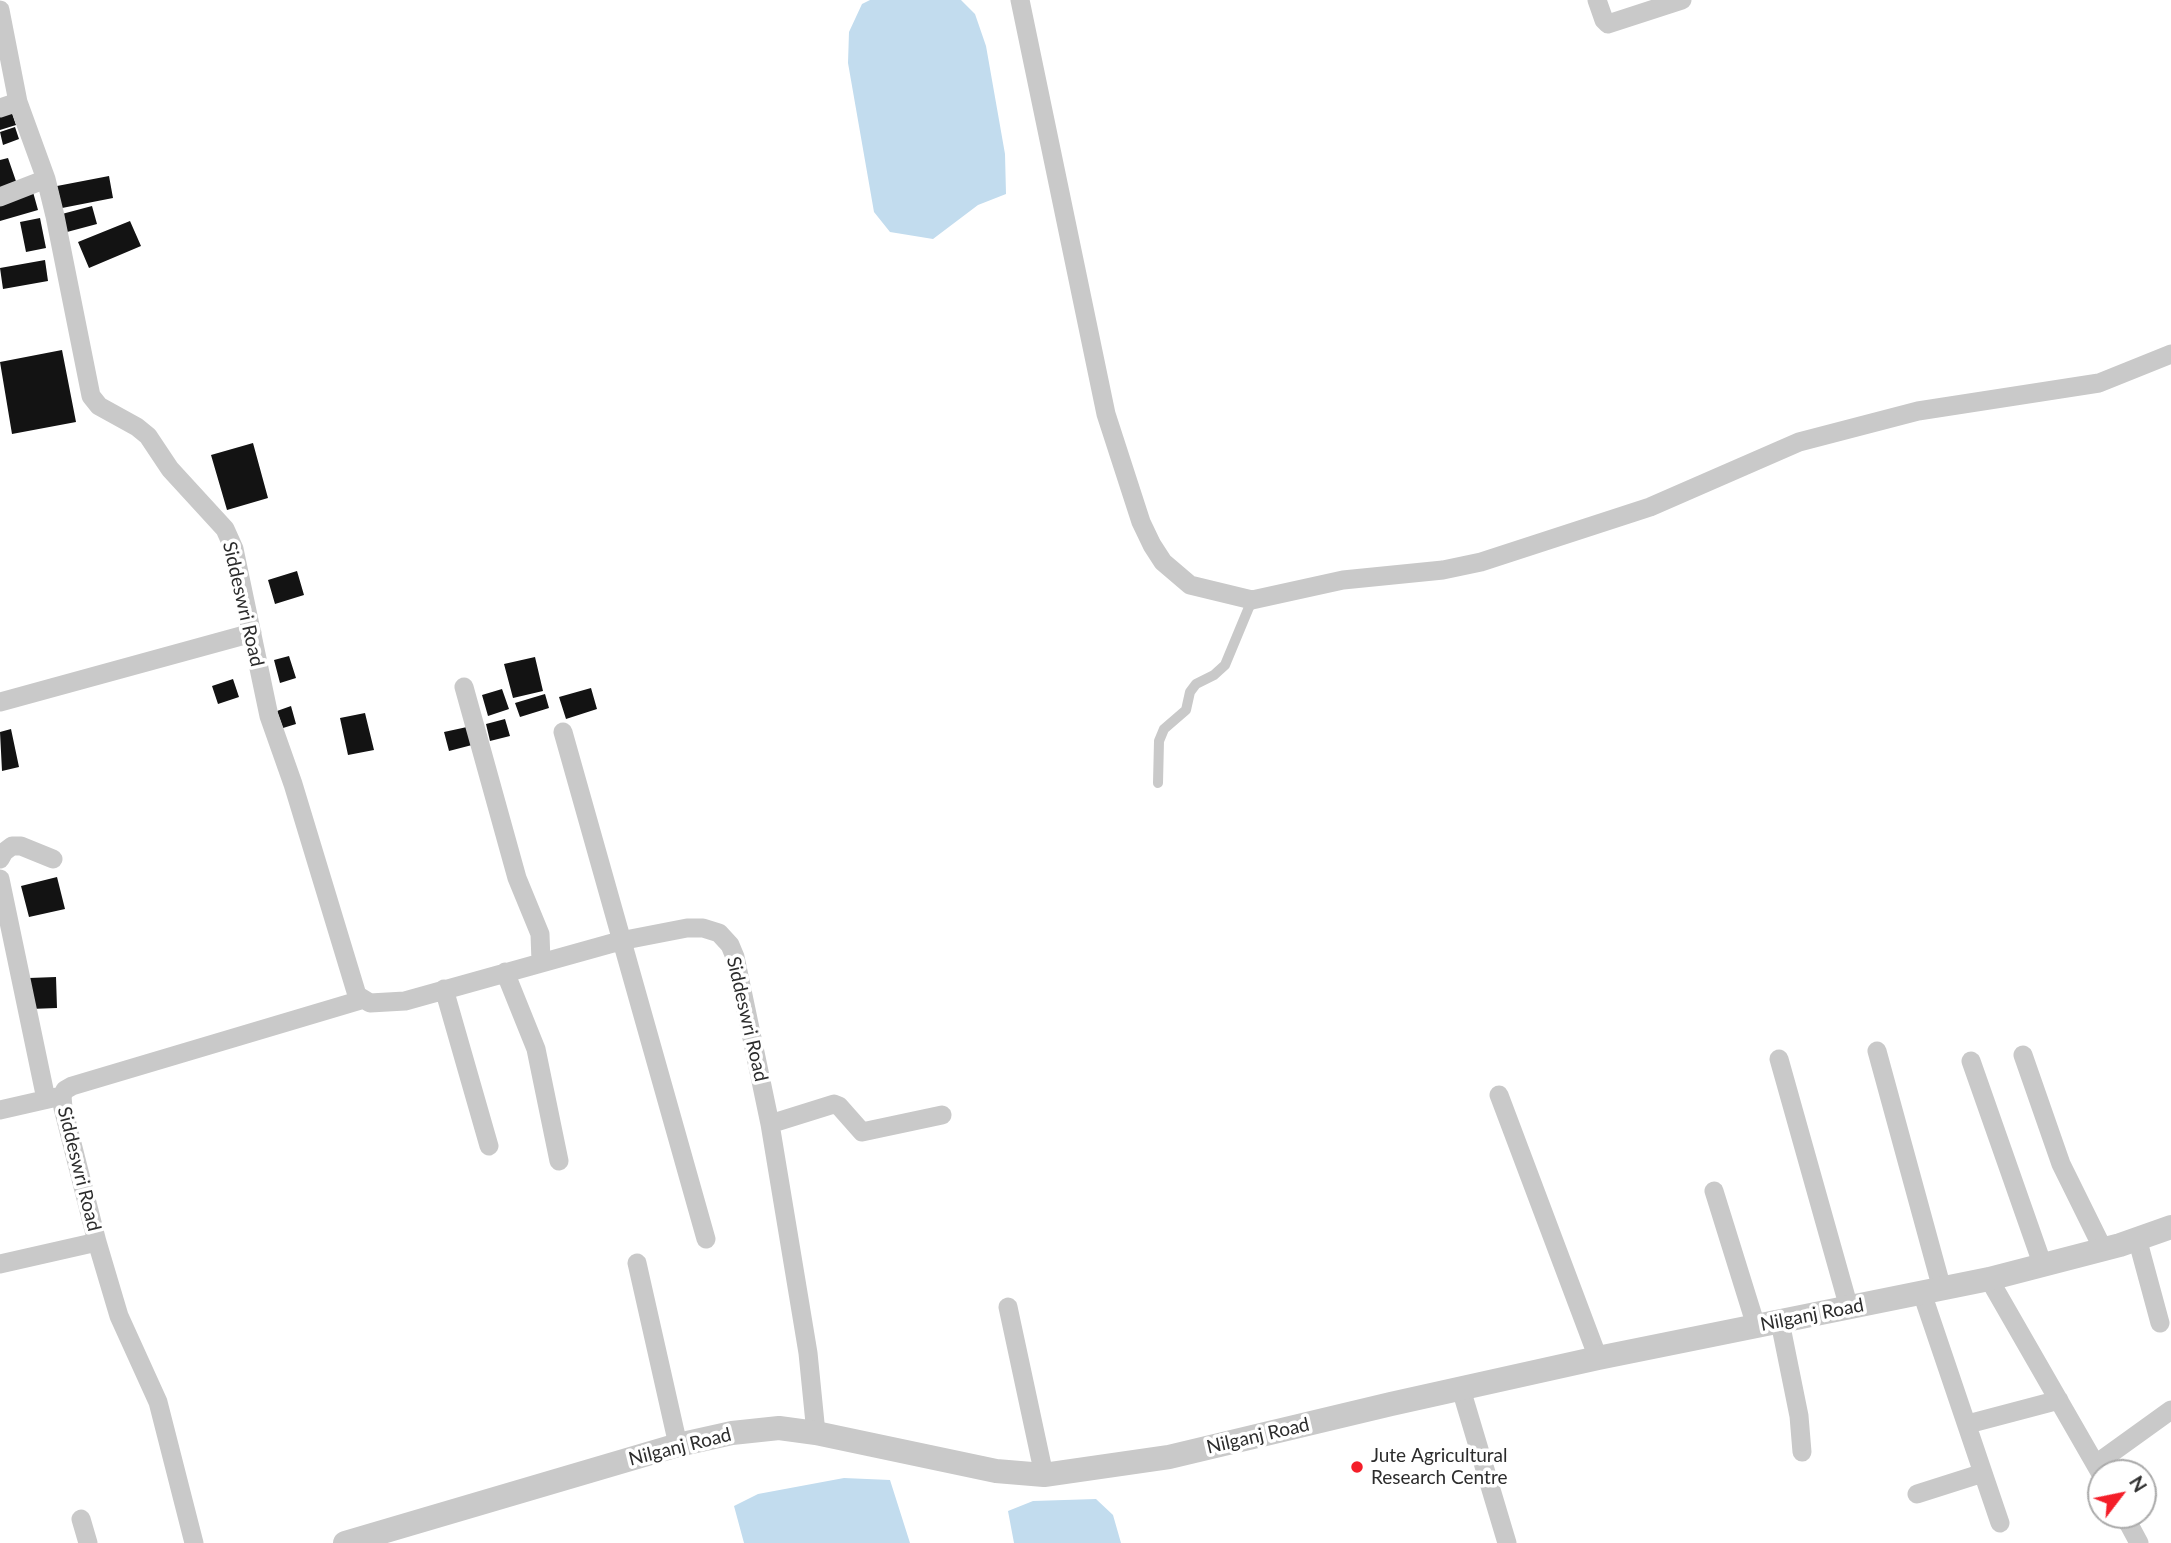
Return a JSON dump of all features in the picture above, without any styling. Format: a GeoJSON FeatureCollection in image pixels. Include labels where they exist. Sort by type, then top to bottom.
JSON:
{"type":"FeatureCollection","features":[{"type":"Feature","properties":{"kind":"street"},"geometry":{"type":"LineString","coordinates":[[1020,0],[1106,414],[1141,522],[1163,562],[1175,575],[1190,585],[1252,600],[1343,580],[1443,570],[1501,557],[1650,507],[1799,442],[1918,411],[2099,383],[2171,354]]}},
{"type":"Feature","properties":{"kind":"street"},"geometry":{"type":"LineString","coordinates":[[1597,0],[1608,24],[1682,0]]}},
{"type":"Feature","properties":{"kind":"street","name":"Siddeswri Road"},"geometry":{"type":"LineString","coordinates":[[0,10],[9,105],[46,179],[91,396],[99,406],[148,436],[170,469],[225,529],[234,550],[269,716],[293,784],[354,989],[361,1000]]}},
{"type":"Feature","properties":{"kind":"street"},"geometry":{"type":"LineString","coordinates":[[0,197],[46,179]]}},
{"type":"Feature","properties":{"kind":"street"},"geometry":{"type":"LineString","coordinates":[[0,702],[252,633]]}},
{"type":"Feature","properties":{"kind":"street"},"geometry":{"type":"LineString","coordinates":[[464,687],[517,878],[540,934],[541,962]]}},
{"type":"Feature","properties":{"kind":"street"},"geometry":{"type":"LineString","coordinates":[[563,732],[706,1239]]}},
{"type":"Feature","properties":{"kind":"street"},"geometry":{"type":"LineString","coordinates":[[0,859],[12,846],[21,846],[53,859]]}},
{"type":"Feature","properties":{"kind":"street"},"geometry":{"type":"LineString","coordinates":[[0,879],[54,1098],[0,1109]]}},
{"type":"Feature","properties":{"kind":"street","name":"Siddeswri Road"},"geometry":{"type":"LineString","coordinates":[[194,1543],[158,1402],[123,1327],[97,1242],[62,1108],[54,1098],[72,1086],[361,1000],[380,1004],[405,1001],[620,941],[695,928],[719,933],[730,944],[738,970],[770,1124],[808,1353],[816,1433]]}},
{"type":"Feature","properties":{"kind":"street"},"geometry":{"type":"LineString","coordinates":[[505,972],[536,1049],[559,1161]]}},
{"type":"Feature","properties":{"kind":"street"},"geometry":{"type":"LineString","coordinates":[[444,989],[489,1146]]}},
{"type":"Feature","properties":{"kind":"street"},"geometry":{"type":"LineString","coordinates":[[1878,1051],[1932,1291],[1968,1424],[2000,1523]]}},
{"type":"Feature","properties":{"kind":"street"},"geometry":{"type":"LineString","coordinates":[[2023,1055],[2061,1164],[2103,1249]]}},
{"type":"Feature","properties":{"kind":"street"},"geometry":{"type":"LineString","coordinates":[[1779,1059],[1849,1308]]}},
{"type":"Feature","properties":{"kind":"street"},"geometry":{"type":"LineString","coordinates":[[1971,1061],[2043,1266]]}},
{"type":"Feature","properties":{"kind":"street"},"geometry":{"type":"LineString","coordinates":[[1499,1095],[1598,1358]]}},
{"type":"Feature","properties":{"kind":"street"},"geometry":{"type":"LineString","coordinates":[[770,1124],[834,1104],[839,1106],[862,1132],[942,1115]]}},
{"type":"Feature","properties":{"kind":"street"},"geometry":{"type":"LineString","coordinates":[[1714,1191],[1768,1324],[1799,1416],[1802,1452]]}},
{"type":"Feature","properties":{"kind":"street","name":"Nilganj Road"},"geometry":{"type":"LineString","coordinates":[[345,1543],[678,1445],[732,1433],[779,1429],[816,1433],[996,1471],[1044,1475],[1169,1457],[1598,1358],[1989,1279],[2103,1249],[2171,1227]]}},
{"type":"Feature","properties":{"kind":"street"},"geometry":{"type":"LineString","coordinates":[[2137,1238],[2160,1323]]}},
{"type":"Feature","properties":{"kind":"street"},"geometry":{"type":"LineString","coordinates":[[0,1264],[97,1242]]}},
{"type":"Feature","properties":{"kind":"street"},"geometry":{"type":"LineString","coordinates":[[637,1262],[678,1445]]}},
{"type":"Feature","properties":{"kind":"street"},"geometry":{"type":"LineString","coordinates":[[1989,1279],[2092,1459]]}},
{"type":"Feature","properties":{"kind":"street"},"geometry":{"type":"LineString","coordinates":[[1008,1307],[1044,1475]]}},
{"type":"Feature","properties":{"kind":"street"},"geometry":{"type":"LineString","coordinates":[[1461,1389],[1507,1543]]}},
{"type":"Feature","properties":{"kind":"street"},"geometry":{"type":"LineString","coordinates":[[1968,1424],[2059,1400]]}},
{"type":"Feature","properties":{"kind":"street"},"geometry":{"type":"LineString","coordinates":[[2110,1459],[2171,1410]]}},
{"type":"Feature","properties":{"kind":"street"},"geometry":{"type":"LineString","coordinates":[[1917,1494],[1983,1473]]}},
{"type":"Feature","properties":{"kind":"street"},"geometry":{"type":"LineString","coordinates":[[81,1519],[88,1543]]}},
{"type":"Feature","properties":{"kind":"lane"},"geometry":{"type":"LineString","coordinates":[[1158,783],[1159,741],[1164,729],[1186,710],[1190,692],[1196,684],[1214,675],[1225,665],[1252,600]]}},
{"type":"Feature","properties":{"kind":"water"},"geometry":{"type":"Polygon","coordinates":[[[870,0],[961,0],[975,14],[986,46],[1005,154],[1006,194],[978,205],[933,239],[890,232],[874,212],[848,63],[849,32],[862,4],[870,0]]]}},
{"type":"Feature","properties":{"kind":"water"},"geometry":{"type":"Polygon","coordinates":[[[844,1478],[890,1480],[910,1543],[744,1543],[734,1506],[758,1494],[844,1478]]]}},
{"type":"Feature","properties":{"kind":"water"},"geometry":{"type":"Polygon","coordinates":[[[1096,1499],[1113,1515],[1121,1543],[1014,1543],[1008,1511],[1033,1501],[1096,1499]]]}},
{"type":"Feature","properties":{"kind":"building"},"geometry":{"type":"Polygon","coordinates":[[[10,107],[16,125],[0,130],[0,110],[10,107]]]}},
{"type":"Feature","properties":{"kind":"building"},"geometry":{"type":"Polygon","coordinates":[[[15,127],[19,139],[3,145],[0,132],[15,127]]]}},
{"type":"Feature","properties":{"kind":"building"},"geometry":{"type":"Polygon","coordinates":[[[8,158],[18,187],[0,194],[0,160],[8,158]]]}},
{"type":"Feature","properties":{"kind":"building"},"geometry":{"type":"Polygon","coordinates":[[[109,176],[113,198],[62,208],[57,186],[109,176]]]}},
{"type":"Feature","properties":{"kind":"building"},"geometry":{"type":"Polygon","coordinates":[[[33,192],[38,210],[0,221],[0,202],[33,192]]]}},
{"type":"Feature","properties":{"kind":"building"},"geometry":{"type":"Polygon","coordinates":[[[92,206],[97,224],[67,232],[62,214],[92,206]]]}},
{"type":"Feature","properties":{"kind":"building"},"geometry":{"type":"Polygon","coordinates":[[[40,218],[46,248],[26,252],[20,222],[40,218]]]}},
{"type":"Feature","properties":{"kind":"building"},"geometry":{"type":"Polygon","coordinates":[[[130,221],[141,246],[89,268],[78,242],[130,221]]]}},
{"type":"Feature","properties":{"kind":"building"},"geometry":{"type":"Polygon","coordinates":[[[45,260],[48,281],[3,289],[0,268],[45,260]]]}},
{"type":"Feature","properties":{"kind":"building"},"geometry":{"type":"Polygon","coordinates":[[[62,350],[76,422],[12,434],[0,362],[62,350]]]}},
{"type":"Feature","properties":{"kind":"building"},"geometry":{"type":"Polygon","coordinates":[[[253,443],[268,498],[227,510],[211,455],[253,443]]]}},
{"type":"Feature","properties":{"kind":"building"},"geometry":{"type":"Polygon","coordinates":[[[297,571],[304,595],[275,604],[268,580],[297,571]]]}},
{"type":"Feature","properties":{"kind":"building"},"geometry":{"type":"Polygon","coordinates":[[[289,656],[296,678],[280,683],[274,660],[289,656]]]}},
{"type":"Feature","properties":{"kind":"building"},"geometry":{"type":"Polygon","coordinates":[[[535,657],[543,691],[513,698],[504,664],[535,657]]]}},
{"type":"Feature","properties":{"kind":"building"},"geometry":{"type":"Polygon","coordinates":[[[233,679],[239,697],[218,704],[212,686],[233,679]]]}},
{"type":"Feature","properties":{"kind":"building"},"geometry":{"type":"Polygon","coordinates":[[[591,688],[597,709],[566,719],[559,697],[591,688]]]}},
{"type":"Feature","properties":{"kind":"building"},"geometry":{"type":"Polygon","coordinates":[[[502,689],[509,709],[488,716],[482,695],[502,689]]]}},
{"type":"Feature","properties":{"kind":"building"},"geometry":{"type":"Polygon","coordinates":[[[545,694],[549,708],[520,717],[515,703],[545,694]]]}},
{"type":"Feature","properties":{"kind":"building"},"geometry":{"type":"Polygon","coordinates":[[[291,706],[296,724],[283,728],[277,711],[291,706]]]}},
{"type":"Feature","properties":{"kind":"building"},"geometry":{"type":"Polygon","coordinates":[[[365,713],[374,750],[348,755],[340,718],[365,713]]]}},
{"type":"Feature","properties":{"kind":"building"},"geometry":{"type":"Polygon","coordinates":[[[505,719],[510,736],[490,741],[486,724],[505,719]]]}},
{"type":"Feature","properties":{"kind":"building"},"geometry":{"type":"Polygon","coordinates":[[[467,727],[472,745],[449,751],[444,732],[467,727]]]}},
{"type":"Feature","properties":{"kind":"building"},"geometry":{"type":"Polygon","coordinates":[[[11,729],[19,767],[2,771],[0,732],[11,729]]]}},
{"type":"Feature","properties":{"kind":"building"},"geometry":{"type":"Polygon","coordinates":[[[57,877],[65,909],[29,917],[21,886],[57,877]]]}},
{"type":"Feature","properties":{"kind":"building"},"geometry":{"type":"Polygon","coordinates":[[[56,977],[57,1008],[30,1009],[29,978],[56,977]]]}},
{"type":"Feature","properties":{"kind":"place","name":"Jute Agricultural Research Centre"},"geometry":{"type":"Point","coordinates":[1357,1467]}}]}
